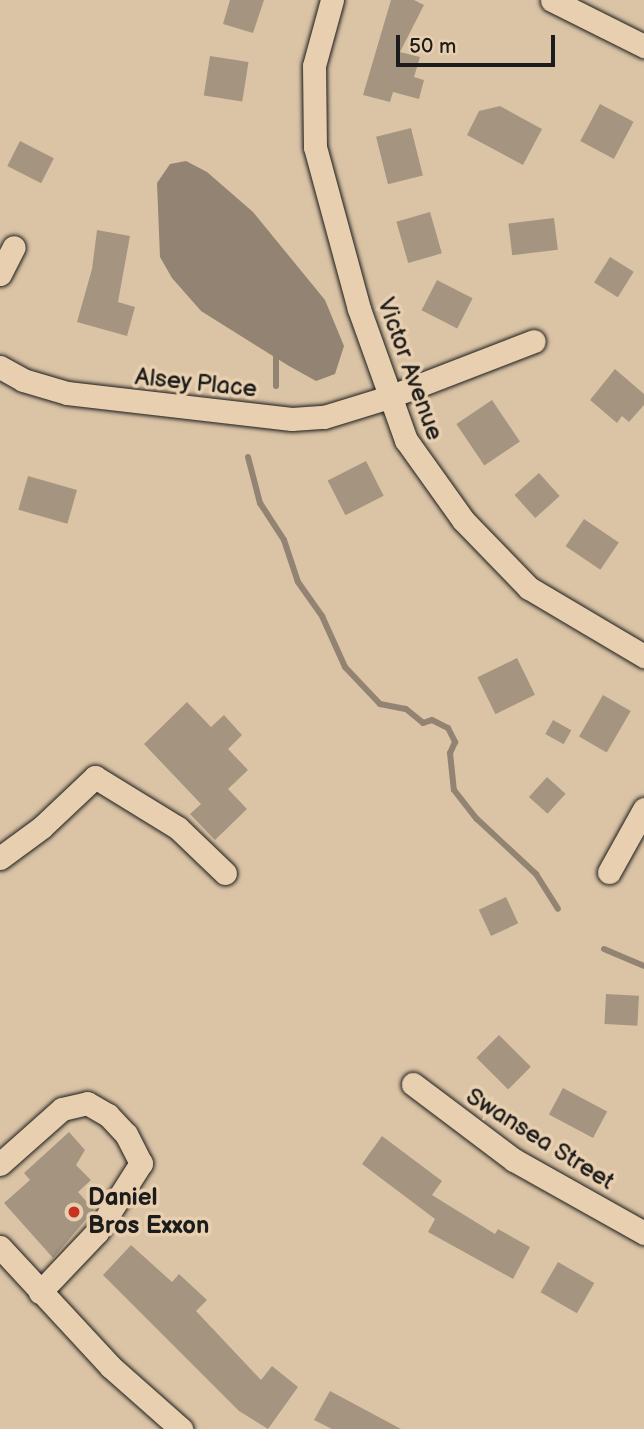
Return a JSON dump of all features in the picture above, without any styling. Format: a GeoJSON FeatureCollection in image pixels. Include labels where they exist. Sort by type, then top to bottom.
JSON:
{"type":"FeatureCollection","features":[{"type":"Feature","properties":{"kind":"street","name":"Victor Avenue"},"geometry":{"type":"LineString","coordinates":[[332,0],[314,66],[315,147],[359,309],[388,397],[416,460],[482,543],[556,608],[644,656]]}},
{"type":"Feature","properties":{"kind":"street"},"geometry":{"type":"LineString","coordinates":[[552,0],[644,46]]}},
{"type":"Feature","properties":{"kind":"street"},"geometry":{"type":"LineString","coordinates":[[0,274],[13,247]]}},
{"type":"Feature","properties":{"kind":"street","name":"Alsey Place"},"geometry":{"type":"LineString","coordinates":[[0,367],[56,391],[211,413],[324,417],[388,397],[534,341]]}},
{"type":"Feature","properties":{"kind":"street"},"geometry":{"type":"LineString","coordinates":[[0,858],[41,827],[95,777],[178,828],[226,873]]}},
{"type":"Feature","properties":{"kind":"street"},"geometry":{"type":"LineString","coordinates":[[609,872],[644,809]]}},
{"type":"Feature","properties":{"kind":"street","name":"Swansea Street"},"geometry":{"type":"LineString","coordinates":[[413,1084],[513,1160],[644,1233]]}},
{"type":"Feature","properties":{"kind":"street"},"geometry":{"type":"LineString","coordinates":[[0,1164],[62,1109],[87,1103],[108,1115],[126,1134],[141,1163],[97,1233],[40,1292]]}},
{"type":"Feature","properties":{"kind":"street"},"geometry":{"type":"LineString","coordinates":[[0,1247],[111,1367],[181,1429]]}},
{"type":"Feature","properties":{"kind":"shaded area"},"geometry":{"type":"Polygon","coordinates":[[[186,161],[207,172],[253,212],[325,300],[344,346],[335,374],[316,381],[289,366],[201,311],[172,278],[160,257],[157,183],[170,164],[186,161]]]}},
{"type":"Feature","properties":{"kind":"building"},"geometry":{"type":"Polygon","coordinates":[[[230,0],[264,0],[253,33],[223,24],[230,0]]]}},
{"type":"Feature","properties":{"kind":"building"},"geometry":{"type":"Polygon","coordinates":[[[391,0],[414,0],[424,5],[400,52],[420,57],[414,77],[424,80],[419,99],[393,92],[390,102],[363,95],[391,0]]]}},
{"type":"Feature","properties":{"kind":"building"},"geometry":{"type":"Polygon","coordinates":[[[210,56],[249,62],[242,102],[204,96],[210,56]]]}},
{"type":"Feature","properties":{"kind":"building"},"geometry":{"type":"Polygon","coordinates":[[[600,104],[634,122],[614,159],[580,141],[600,104]]]}},
{"type":"Feature","properties":{"kind":"building"},"geometry":{"type":"Polygon","coordinates":[[[500,106],[542,129],[523,165],[467,135],[479,111],[500,106]]]}},
{"type":"Feature","properties":{"kind":"building"},"geometry":{"type":"Polygon","coordinates":[[[411,128],[423,176],[388,184],[376,137],[411,128]]]}},
{"type":"Feature","properties":{"kind":"building"},"geometry":{"type":"Polygon","coordinates":[[[20,141],[54,158],[41,183],[7,166],[20,141]]]}},
{"type":"Feature","properties":{"kind":"building"},"geometry":{"type":"Polygon","coordinates":[[[430,212],[442,253],[408,263],[396,222],[430,212]]]}},
{"type":"Feature","properties":{"kind":"building"},"geometry":{"type":"Polygon","coordinates":[[[554,218],[558,250],[512,255],[508,224],[554,218]]]}},
{"type":"Feature","properties":{"kind":"building"},"geometry":{"type":"Polygon","coordinates":[[[97,230],[130,236],[118,302],[135,307],[127,336],[77,322],[92,269],[97,230]]]}},
{"type":"Feature","properties":{"kind":"building"},"geometry":{"type":"Polygon","coordinates":[[[610,257],[634,272],[618,297],[594,282],[610,257]]]}},
{"type":"Feature","properties":{"kind":"building"},"geometry":{"type":"Polygon","coordinates":[[[437,280],[473,298],[457,328],[422,310],[437,280]]]}},
{"type":"Feature","properties":{"kind":"building"},"geometry":{"type":"Polygon","coordinates":[[[615,369],[644,394],[644,405],[629,422],[622,416],[617,423],[590,400],[615,369]]]}},
{"type":"Feature","properties":{"kind":"building"},"geometry":{"type":"Polygon","coordinates":[[[492,400],[520,441],[484,465],[456,424],[492,400]]]}},
{"type":"Feature","properties":{"kind":"building"},"geometry":{"type":"Polygon","coordinates":[[[366,461],[384,496],[345,515],[328,481],[366,461]]]}},
{"type":"Feature","properties":{"kind":"building"},"geometry":{"type":"Polygon","coordinates":[[[539,473],[560,496],[535,518],[514,495],[539,473]]]}},
{"type":"Feature","properties":{"kind":"building"},"geometry":{"type":"Polygon","coordinates":[[[28,476],[77,490],[67,524],[18,510],[28,476]]]}},
{"type":"Feature","properties":{"kind":"building"},"geometry":{"type":"Polygon","coordinates":[[[584,519],[619,542],[600,570],[566,546],[584,519]]]}},
{"type":"Feature","properties":{"kind":"building"},"geometry":{"type":"Polygon","coordinates":[[[517,658],[535,695],[495,714],[477,677],[517,658]]]}},
{"type":"Feature","properties":{"kind":"building"},"geometry":{"type":"Polygon","coordinates":[[[603,695],[631,711],[607,753],[579,737],[603,695]]]}},
{"type":"Feature","properties":{"kind":"building"},"geometry":{"type":"Polygon","coordinates":[[[187,702],[211,727],[224,715],[242,735],[228,749],[248,770],[228,789],[247,809],[215,840],[190,814],[201,804],[144,744],[187,702]]]}},
{"type":"Feature","properties":{"kind":"building"},"geometry":{"type":"Polygon","coordinates":[[[553,720],[571,730],[564,744],[545,734],[553,720]]]}},
{"type":"Feature","properties":{"kind":"building"},"geometry":{"type":"Polygon","coordinates":[[[547,777],[566,794],[548,814],[529,797],[547,777]]]}},
{"type":"Feature","properties":{"kind":"building"},"geometry":{"type":"Polygon","coordinates":[[[506,897],[518,923],[491,936],[479,910],[506,897]]]}},
{"type":"Feature","properties":{"kind":"building"},"geometry":{"type":"Polygon","coordinates":[[[606,994],[639,996],[637,1026],[604,1024],[606,994]]]}},
{"type":"Feature","properties":{"kind":"building"},"geometry":{"type":"Polygon","coordinates":[[[499,1035],[531,1067],[508,1089],[476,1058],[499,1035]]]}},
{"type":"Feature","properties":{"kind":"building"},"geometry":{"type":"Polygon","coordinates":[[[563,1088],[607,1111],[593,1138],[549,1114],[563,1088]]]}},
{"type":"Feature","properties":{"kind":"building"},"geometry":{"type":"Polygon","coordinates":[[[69,1132],[85,1150],[76,1165],[91,1180],[78,1192],[94,1210],[53,1258],[4,1203],[30,1180],[24,1173],[69,1132]]]}},
{"type":"Feature","properties":{"kind":"building"},"geometry":{"type":"Polygon","coordinates":[[[382,1136],[442,1181],[432,1195],[495,1234],[498,1229],[530,1247],[513,1279],[428,1232],[435,1219],[362,1164],[382,1136]]]}},
{"type":"Feature","properties":{"kind":"building"},"geometry":{"type":"Polygon","coordinates":[[[131,1245],[172,1282],[179,1274],[207,1300],[196,1311],[261,1380],[272,1366],[298,1387],[268,1429],[239,1411],[103,1275],[131,1245]]]}},
{"type":"Feature","properties":{"kind":"building"},"geometry":{"type":"Polygon","coordinates":[[[558,1262],[594,1283],[577,1313],[540,1292],[558,1262]]]}},
{"type":"Feature","properties":{"kind":"building"},"geometry":{"type":"Polygon","coordinates":[[[330,1391],[401,1429],[332,1429],[314,1420],[330,1391]]]}},
{"type":"Feature","properties":{"kind":"waterway"},"geometry":{"type":"LineString","coordinates":[[276,354],[276,386]]}},
{"type":"Feature","properties":{"kind":"waterway"},"geometry":{"type":"LineString","coordinates":[[248,457],[260,503],[284,540],[298,582],[322,616],[345,667],[380,704],[406,709],[423,723],[432,720],[448,728],[455,742],[450,753],[454,790],[477,819],[536,874],[558,909]]}},
{"type":"Feature","properties":{"kind":"waterway"},"geometry":{"type":"LineString","coordinates":[[604,949],[644,966]]}},
{"type":"Feature","properties":{"kind":"place","name":"Daniel Bros Exxon"},"geometry":{"type":"Point","coordinates":[74,1212]}}]}
